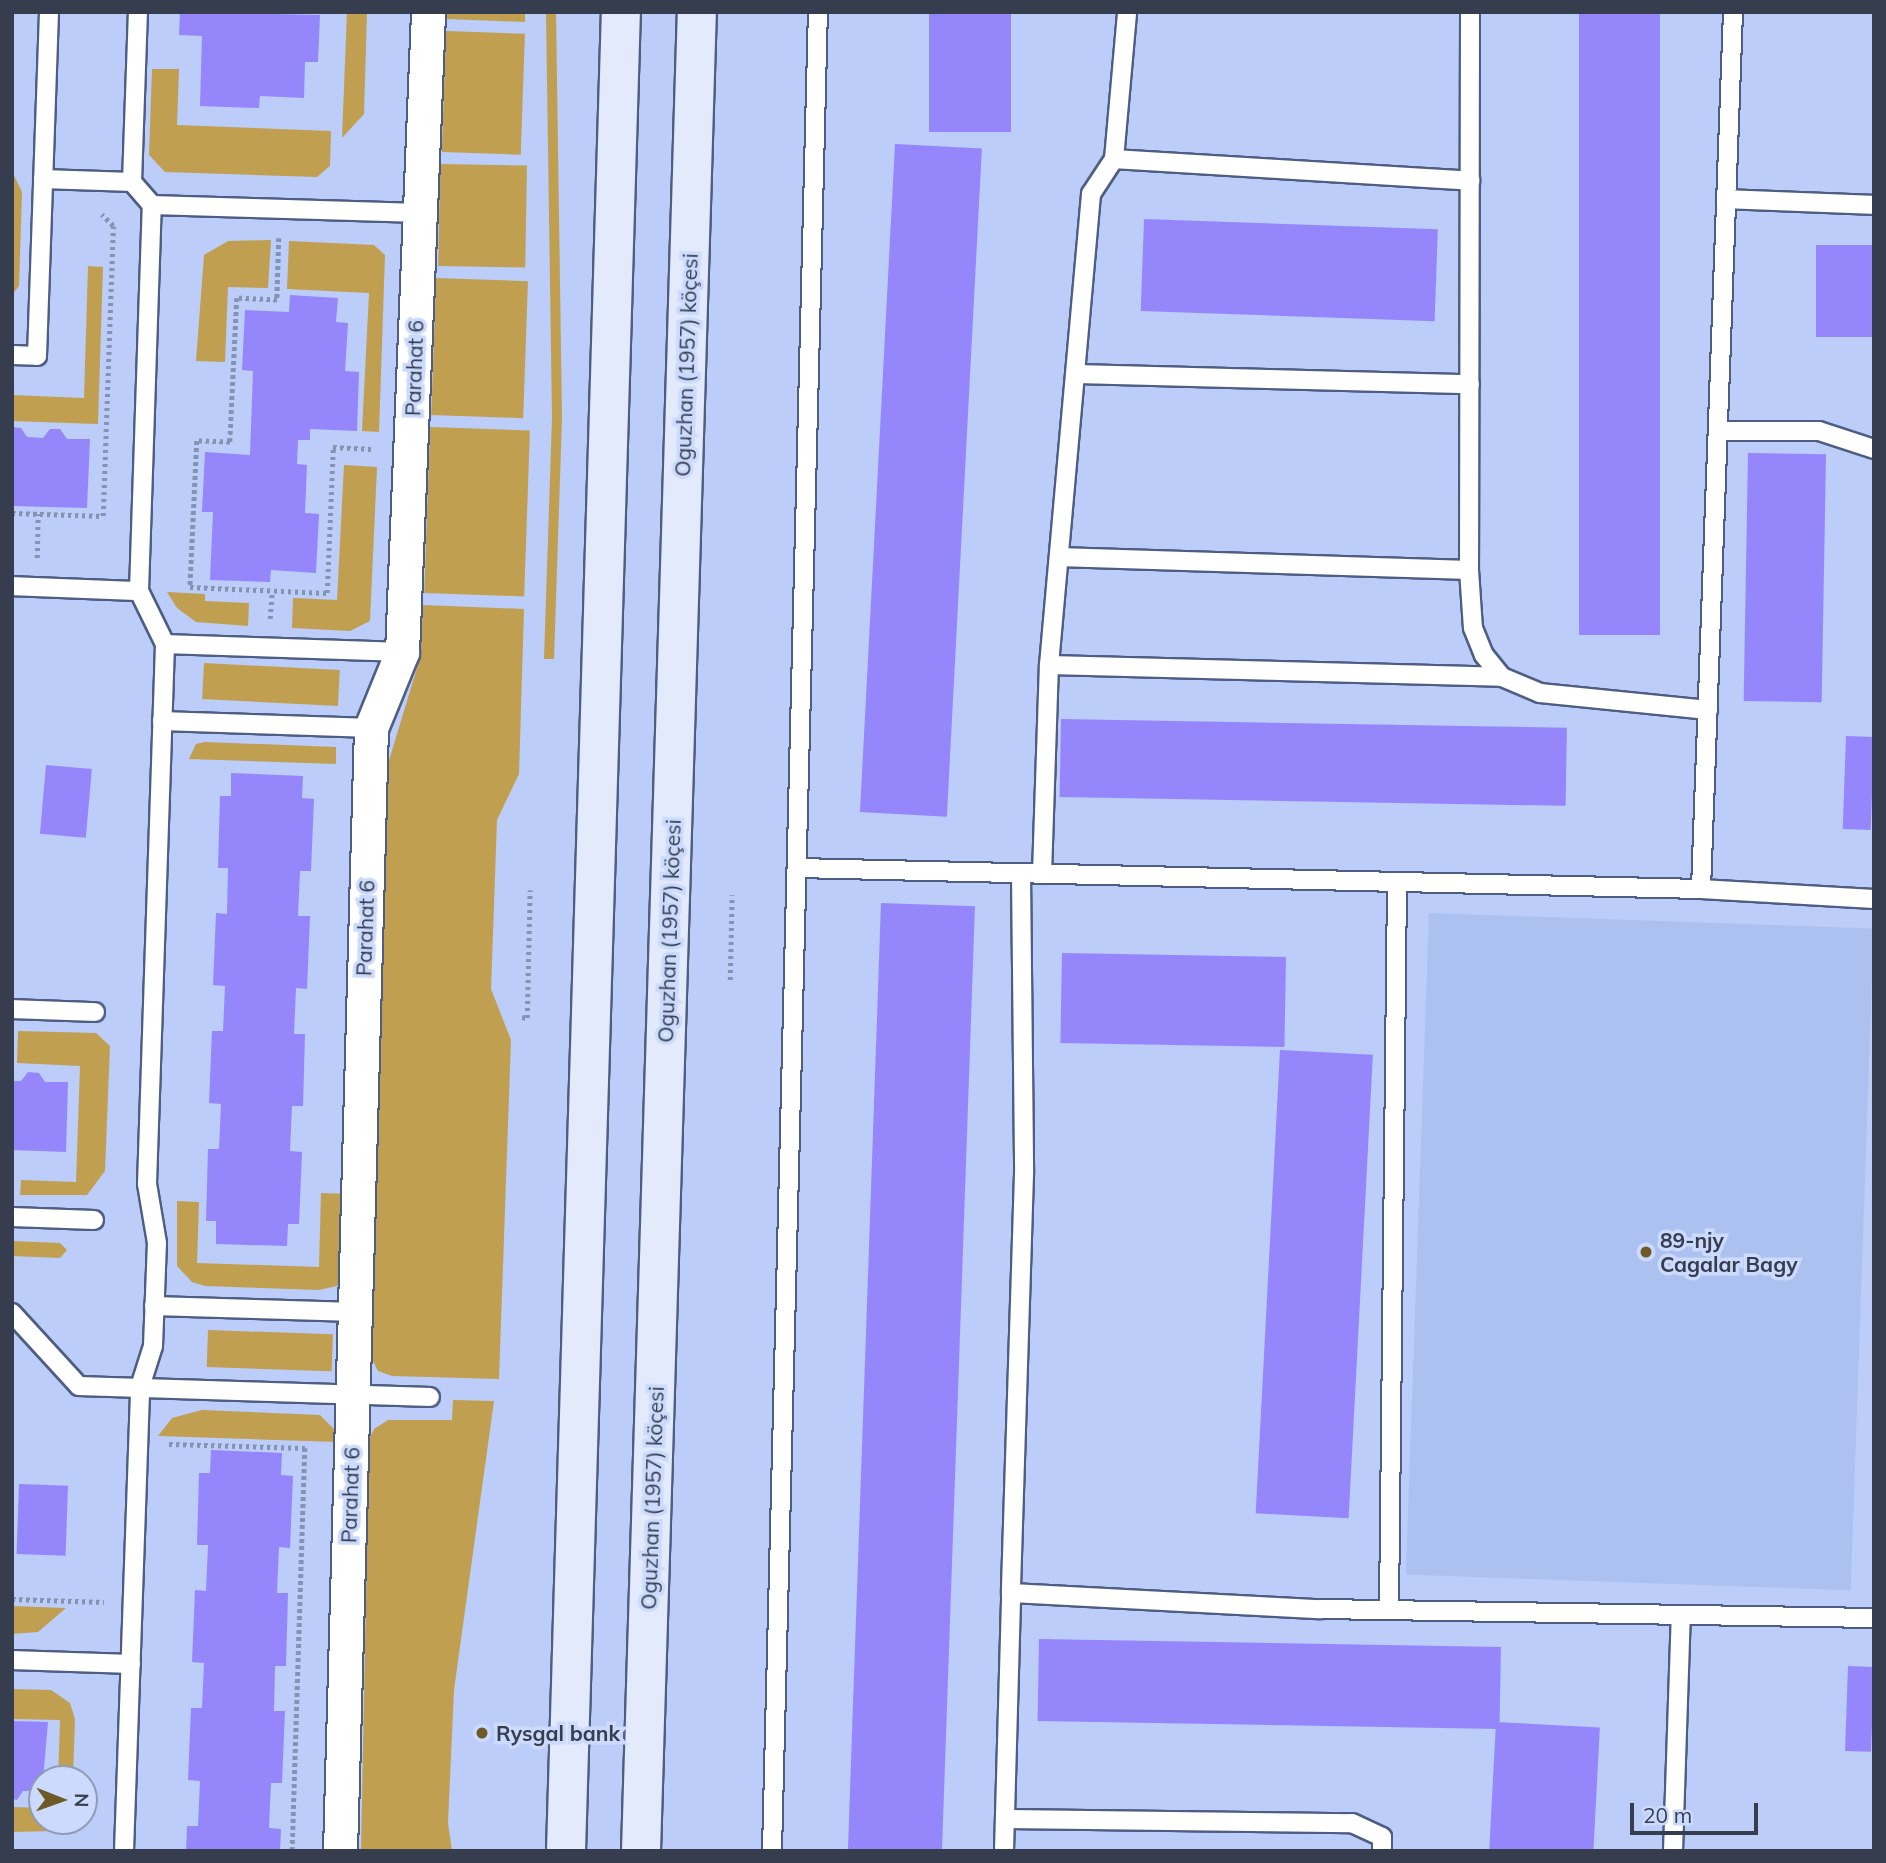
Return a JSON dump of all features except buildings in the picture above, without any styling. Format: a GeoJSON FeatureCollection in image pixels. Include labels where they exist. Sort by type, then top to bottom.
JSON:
{"type":"FeatureCollection","features":[{"type":"Feature","properties":{"kind":"main road"},"geometry":{"type":"LineString","coordinates":[[566,1851],[621,12]]}},
{"type":"Feature","properties":{"kind":"main road","name":"Oguzhan (1957) köçesi"},"geometry":{"type":"LineString","coordinates":[[641,1851],[697,12]]}},
{"type":"Feature","properties":{"kind":"street","name":"Parahat 6"},"geometry":{"type":"LineString","coordinates":[[340,1851],[371,728],[402,652],[428,12]]}},
{"type":"Feature","properties":{"kind":"lane"},"geometry":{"type":"LineString","coordinates":[[12,355],[37,356],[49,12]]}},
{"type":"Feature","properties":{"kind":"lane"},"geometry":{"type":"LineString","coordinates":[[124,1851],[140,1387],[153,1346],[157,1243],[147,1184],[165,644],[139,591],[152,205],[132,182],[138,12]]}},
{"type":"Feature","properties":{"kind":"lane"},"geometry":{"type":"LineString","coordinates":[[772,1851],[818,12]]}},
{"type":"Feature","properties":{"kind":"lane"},"geometry":{"type":"LineString","coordinates":[[1042,874],[1049,665],[1091,194],[1114,159],[1128,12]]}},
{"type":"Feature","properties":{"kind":"lane"},"geometry":{"type":"LineString","coordinates":[[1470,12],[1469,570],[1473,628],[1484,655],[1503,677]]}},
{"type":"Feature","properties":{"kind":"lane"},"geometry":{"type":"LineString","coordinates":[[1702,889],[1732,12]]}},
{"type":"Feature","properties":{"kind":"lane"},"geometry":{"type":"LineString","coordinates":[[1114,159],[1471,181]]}},
{"type":"Feature","properties":{"kind":"lane"},"geometry":{"type":"LineString","coordinates":[[43,179],[132,182]]}},
{"type":"Feature","properties":{"kind":"lane"},"geometry":{"type":"LineString","coordinates":[[1726,199],[1874,205]]}},
{"type":"Feature","properties":{"kind":"lane"},"geometry":{"type":"LineString","coordinates":[[152,205],[420,214]]}},
{"type":"Feature","properties":{"kind":"lane"},"geometry":{"type":"LineString","coordinates":[[1076,374],[1470,384]]}},
{"type":"Feature","properties":{"kind":"lane"},"geometry":{"type":"LineString","coordinates":[[1718,431],[1819,431],[1874,449]]}},
{"type":"Feature","properties":{"kind":"lane"},"geometry":{"type":"LineString","coordinates":[[1059,557],[1469,570]]}},
{"type":"Feature","properties":{"kind":"lane"},"geometry":{"type":"LineString","coordinates":[[12,586],[139,591]]}},
{"type":"Feature","properties":{"kind":"lane"},"geometry":{"type":"LineString","coordinates":[[165,644],[402,652]]}},
{"type":"Feature","properties":{"kind":"lane"},"geometry":{"type":"LineString","coordinates":[[1049,665],[1503,677],[1554,695],[1708,710]]}},
{"type":"Feature","properties":{"kind":"lane"},"geometry":{"type":"LineString","coordinates":[[162,721],[371,728]]}},
{"type":"Feature","properties":{"kind":"lane"},"geometry":{"type":"LineString","coordinates":[[797,868],[1702,889],[1874,899]]}},
{"type":"Feature","properties":{"kind":"lane"},"geometry":{"type":"LineString","coordinates":[[1004,1851],[1024,1174],[1021,873]]}},
{"type":"Feature","properties":{"kind":"lane"},"geometry":{"type":"LineString","coordinates":[[1389,1610],[1397,882]]}},
{"type":"Feature","properties":{"kind":"lane"},"geometry":{"type":"LineString","coordinates":[[12,1009],[94,1012]]}},
{"type":"Feature","properties":{"kind":"lane"},"geometry":{"type":"LineString","coordinates":[[12,1217],[94,1220]]}},
{"type":"Feature","properties":{"kind":"lane"},"geometry":{"type":"LineString","coordinates":[[154,1306],[355,1312]]}},
{"type":"Feature","properties":{"kind":"lane"},"geometry":{"type":"LineString","coordinates":[[12,1313],[79,1386],[430,1397]]}},
{"type":"Feature","properties":{"kind":"lane"},"geometry":{"type":"LineString","coordinates":[[1011,1593],[1389,1610],[1874,1618]]}},
{"type":"Feature","properties":{"kind":"lane"},"geometry":{"type":"LineString","coordinates":[[1672,1851],[1681,1615]]}},
{"type":"Feature","properties":{"kind":"lane"},"geometry":{"type":"LineString","coordinates":[[12,1660],[131,1664]]}},
{"type":"Feature","properties":{"kind":"lane"},"geometry":{"type":"LineString","coordinates":[[1007,1818],[1352,1823],[1382,1838],[1382,1851]]}},
{"type":"Feature","properties":{"kind":"path"},"geometry":{"type":"LineString","coordinates":[[12,513],[103,516],[113,226],[105,215],[96,214]]}},
{"type":"Feature","properties":{"kind":"path"},"geometry":{"type":"LineString","coordinates":[[279,240],[277,300],[237,298],[230,443],[197,441],[190,587],[327,593],[333,447],[378,449]]}},
{"type":"Feature","properties":{"kind":"path"},"geometry":{"type":"LineString","coordinates":[[37,559],[38,514]]}},
{"type":"Feature","properties":{"kind":"path"},"geometry":{"type":"LineString","coordinates":[[270,627],[272,591]]}},
{"type":"Feature","properties":{"kind":"path"},"geometry":{"type":"LineString","coordinates":[[522,1017],[527,1017],[530,890]]}},
{"type":"Feature","properties":{"kind":"path"},"geometry":{"type":"LineString","coordinates":[[730,980],[732,895]]}},
{"type":"Feature","properties":{"kind":"path"},"geometry":{"type":"LineString","coordinates":[[169,1457],[169,1443],[305,1448],[292,1851]]}},
{"type":"Feature","properties":{"kind":"path"},"geometry":{"type":"LineString","coordinates":[[12,1599],[66,1601]]}},
{"type":"Feature","properties":{"kind":"shaded area"},"geometry":{"type":"Polygon","coordinates":[[[347,12],[367,12],[364,114],[342,138],[347,12]]]}},
{"type":"Feature","properties":{"kind":"shaded area"},"geometry":{"type":"Polygon","coordinates":[[[447,12],[525,12],[525,22],[447,19],[447,12]]]}},
{"type":"Feature","properties":{"kind":"shaded area"},"geometry":{"type":"Polygon","coordinates":[[[546,12],[556,12],[562,418],[554,659],[544,659],[552,418],[546,12]]]}},
{"type":"Feature","properties":{"kind":"shaded area"},"geometry":{"type":"Polygon","coordinates":[[[446,31],[525,34],[521,155],[442,152],[446,31]]]}},
{"type":"Feature","properties":{"kind":"shaded area"},"geometry":{"type":"Polygon","coordinates":[[[152,69],[179,69],[177,125],[331,131],[330,166],[317,177],[165,172],[149,155],[152,69]]]}},
{"type":"Feature","properties":{"kind":"shaded area"},"geometry":{"type":"Polygon","coordinates":[[[440,164],[527,166],[525,268],[438,266],[440,164]]]}},
{"type":"Feature","properties":{"kind":"shaded area"},"geometry":{"type":"Polygon","coordinates":[[[12,171],[22,192],[19,286],[12,295],[12,171]]]}},
{"type":"Feature","properties":{"kind":"shaded area"},"geometry":{"type":"Polygon","coordinates":[[[271,240],[268,288],[228,287],[225,362],[196,361],[204,255],[228,241],[271,240]]]}},
{"type":"Feature","properties":{"kind":"shaded area"},"geometry":{"type":"Polygon","coordinates":[[[289,241],[374,245],[385,255],[379,432],[362,431],[369,293],[287,289],[289,241]]]}},
{"type":"Feature","properties":{"kind":"shaded area"},"geometry":{"type":"Polygon","coordinates":[[[88,266],[103,267],[98,424],[12,421],[12,395],[84,398],[88,266]]]}},
{"type":"Feature","properties":{"kind":"shaded area"},"geometry":{"type":"Polygon","coordinates":[[[436,278],[528,281],[523,418],[431,415],[436,278]]]}},
{"type":"Feature","properties":{"kind":"shaded area"},"geometry":{"type":"Polygon","coordinates":[[[430,427],[530,430],[524,596],[424,593],[430,427]]]}},
{"type":"Feature","properties":{"kind":"shaded area"},"geometry":{"type":"Polygon","coordinates":[[[344,465],[377,467],[370,621],[350,631],[292,628],[293,598],[337,600],[344,465]]]}},
{"type":"Feature","properties":{"kind":"shaded area"},"geometry":{"type":"Polygon","coordinates":[[[167,592],[205,594],[205,601],[249,603],[248,626],[196,622],[177,608],[167,592]]]}},
{"type":"Feature","properties":{"kind":"shaded area"},"geometry":{"type":"Polygon","coordinates":[[[423,605],[524,609],[519,774],[497,820],[491,989],[511,1040],[499,1379],[392,1376],[378,1371],[368,1351],[387,767],[420,658],[423,605]]]}},
{"type":"Feature","properties":{"kind":"shaded area"},"geometry":{"type":"Polygon","coordinates":[[[204,663],[340,670],[338,706],[202,699],[204,663]]]}},
{"type":"Feature","properties":{"kind":"shaded area"},"geometry":{"type":"Polygon","coordinates":[[[205,742],[336,747],[336,764],[189,759],[196,744],[205,742]]]}},
{"type":"Feature","properties":{"kind":"shaded area","name":"89-njy Cagalar Bagy"},"geometry":{"type":"Polygon","coordinates":[[[1429,913],[1874,929],[1851,1590],[1406,1575],[1429,913]]]}},
{"type":"Feature","properties":{"kind":"shaded area"},"geometry":{"type":"Polygon","coordinates":[[[18,1031],[96,1033],[110,1046],[105,1171],[87,1195],[20,1195],[21,1180],[76,1182],[80,1066],[17,1063],[18,1031]]]}},
{"type":"Feature","properties":{"kind":"shaded area"},"geometry":{"type":"Polygon","coordinates":[[[321,1193],[347,1194],[342,1279],[337,1286],[319,1290],[205,1286],[192,1282],[177,1266],[177,1201],[199,1202],[197,1263],[319,1267],[321,1193]]]}},
{"type":"Feature","properties":{"kind":"shaded area"},"geometry":{"type":"Polygon","coordinates":[[[12,1241],[60,1243],[67,1250],[60,1258],[12,1256],[12,1241]]]}},
{"type":"Feature","properties":{"kind":"shaded area"},"geometry":{"type":"Polygon","coordinates":[[[208,1330],[333,1334],[332,1371],[207,1367],[208,1330]]]}},
{"type":"Feature","properties":{"kind":"shaded area"},"geometry":{"type":"Polygon","coordinates":[[[453,1400],[494,1401],[454,1690],[448,1823],[452,1851],[361,1851],[369,1440],[374,1429],[388,1420],[452,1420],[453,1400]]]}},
{"type":"Feature","properties":{"kind":"shaded area"},"geometry":{"type":"Polygon","coordinates":[[[202,1410],[320,1415],[334,1429],[336,1442],[158,1436],[172,1418],[202,1410]]]}},
{"type":"Feature","properties":{"kind":"shaded area"},"geometry":{"type":"Polygon","coordinates":[[[12,1606],[66,1608],[38,1632],[12,1634],[12,1606]]]}},
{"type":"Feature","properties":{"kind":"shaded area"},"geometry":{"type":"Polygon","coordinates":[[[12,1689],[51,1690],[70,1703],[75,1719],[73,1765],[58,1765],[60,1720],[12,1719],[12,1689]]]}},
{"type":"Feature","properties":{"kind":"shaded area"},"geometry":{"type":"Polygon","coordinates":[[[12,1807],[28,1808],[28,1832],[12,1832],[12,1807]]]}},
{"type":"Feature","properties":{"kind":"place","name":"89-njy Cagalar Bagy"},"geometry":{"type":"Point","coordinates":[1646,1252]}},
{"type":"Feature","properties":{"kind":"place","name":"Rysgal bank"},"geometry":{"type":"Point","coordinates":[482,1733]}}]}
